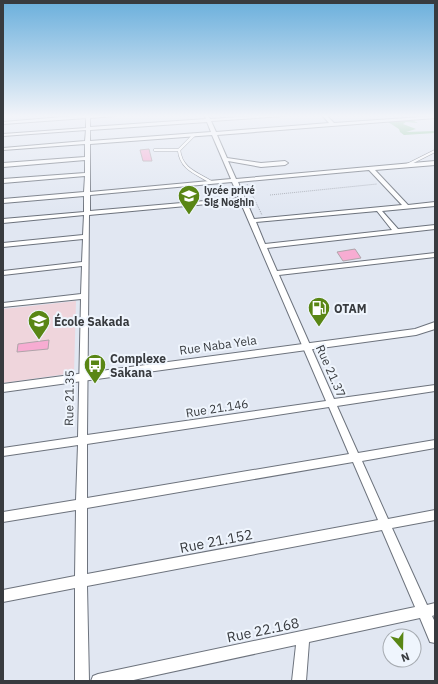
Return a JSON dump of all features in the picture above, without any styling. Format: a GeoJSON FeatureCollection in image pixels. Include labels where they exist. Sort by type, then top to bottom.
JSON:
{"type":"FeatureCollection","features":[{"type":"Feature","properties":{"kind":"street"},"geometry":{"type":"LineString","coordinates":[[3,149],[28,147]]}},
{"type":"Feature","properties":{"kind":"street","name":"Rue 21.35"},"geometry":{"type":"LineString","coordinates":[[82,681],[80,581],[82,377],[88,147]]}},
{"type":"Feature","properties":{"kind":"street","name":"Rue 21.37"},"geometry":{"type":"LineString","coordinates":[[220,147],[385,524],[429,610],[435,637]]}},
{"type":"Feature","properties":{"kind":"street"},"geometry":{"type":"LineString","coordinates":[[3,165],[88,158]]}},
{"type":"Feature","properties":{"kind":"street"},"geometry":{"type":"LineString","coordinates":[[225,159],[261,165],[285,163]]}},
{"type":"Feature","properties":{"kind":"street"},"geometry":{"type":"LineString","coordinates":[[3,201],[435,163]]}},
{"type":"Feature","properties":{"kind":"street"},"geometry":{"type":"LineString","coordinates":[[371,169],[406,206]]}},
{"type":"Feature","properties":{"kind":"street"},"geometry":{"type":"LineString","coordinates":[[3,181],[87,174]]}},
{"type":"Feature","properties":{"kind":"street"},"geometry":{"type":"LineString","coordinates":[[3,221],[243,199]]}},
{"type":"Feature","properties":{"kind":"street"},"geometry":{"type":"LineString","coordinates":[[252,221],[435,204]]}},
{"type":"Feature","properties":{"kind":"street"},"geometry":{"type":"LineString","coordinates":[[378,209],[396,231]]}},
{"type":"Feature","properties":{"kind":"street"},"geometry":{"type":"LineString","coordinates":[[263,246],[435,227]]}},
{"type":"Feature","properties":{"kind":"street"},"geometry":{"type":"LineString","coordinates":[[3,245],[86,237]]}},
{"type":"Feature","properties":{"kind":"street"},"geometry":{"type":"LineString","coordinates":[[274,273],[435,255]]}},
{"type":"Feature","properties":{"kind":"street"},"geometry":{"type":"LineString","coordinates":[[3,273],[85,264]]}},
{"type":"Feature","properties":{"kind":"street"},"geometry":{"type":"LineString","coordinates":[[3,305],[84,296]]}},
{"type":"Feature","properties":{"kind":"street","name":"Rue Naba Yela"},"geometry":{"type":"LineString","coordinates":[[3,388],[416,332],[435,326]]}},
{"type":"Feature","properties":{"kind":"street","name":"Rue 21.146"},"geometry":{"type":"LineString","coordinates":[[3,452],[435,388]]}},
{"type":"Feature","properties":{"kind":"street"},"geometry":{"type":"LineString","coordinates":[[3,517],[435,444]]}},
{"type":"Feature","properties":{"kind":"street","name":"Rue 21.152"},"geometry":{"type":"LineString","coordinates":[[3,596],[435,515]]}},
{"type":"Feature","properties":{"kind":"street","name":"Rue 22.168"},"geometry":{"type":"LineString","coordinates":[[98,681],[429,610]]}},
{"type":"Feature","properties":{"kind":"street"},"geometry":{"type":"LineString","coordinates":[[298,681],[303,638]]}},
{"type":"Feature","properties":{"kind":"lane"},"geometry":{"type":"LineString","coordinates":[[155,150],[179,150],[182,147]]}},
{"type":"Feature","properties":{"kind":"lane"},"geometry":{"type":"LineString","coordinates":[[179,150],[179,160],[184,167],[211,182]]}},
{"type":"Feature","properties":{"kind":"lane"},"geometry":{"type":"LineString","coordinates":[[403,166],[435,151]]}},
{"type":"Feature","properties":{"kind":"path"},"geometry":{"type":"LineString","coordinates":[[245,179],[264,220]]}},
{"type":"Feature","properties":{"kind":"path"},"geometry":{"type":"LineString","coordinates":[[270,195],[385,184]]}},
{"type":"Feature","properties":{"kind":"shaded area","name":"École Sakada"},"geometry":{"type":"Polygon","coordinates":[[[76,301],[74,373],[3,383],[3,309],[76,301]]]}},
{"type":"Feature","properties":{"kind":"building"},"geometry":{"type":"Polygon","coordinates":[[[149,149],[152,161],[143,161],[140,150],[149,149]]]}},
{"type":"Feature","properties":{"kind":"building"},"geometry":{"type":"Polygon","coordinates":[[[355,249],[361,258],[343,261],[337,252],[355,249]]]}},
{"type":"Feature","properties":{"kind":"building"},"geometry":{"type":"Polygon","coordinates":[[[49,340],[48,349],[17,352],[18,344],[49,340]]]}},
{"type":"Feature","properties":{"kind":"place","name":"lycée privé Sig Noghin"},"geometry":{"type":"Point","coordinates":[189,216]}},
{"type":"Feature","properties":{"kind":"place","name":"OTAM"},"geometry":{"type":"Point","coordinates":[319,328]}},
{"type":"Feature","properties":{"kind":"place","name":"École Sakada"},"geometry":{"type":"Point","coordinates":[39,340]}},
{"type":"Feature","properties":{"kind":"place","name":"Complexe Sakana"},"geometry":{"type":"Point","coordinates":[95,384]}}]}
